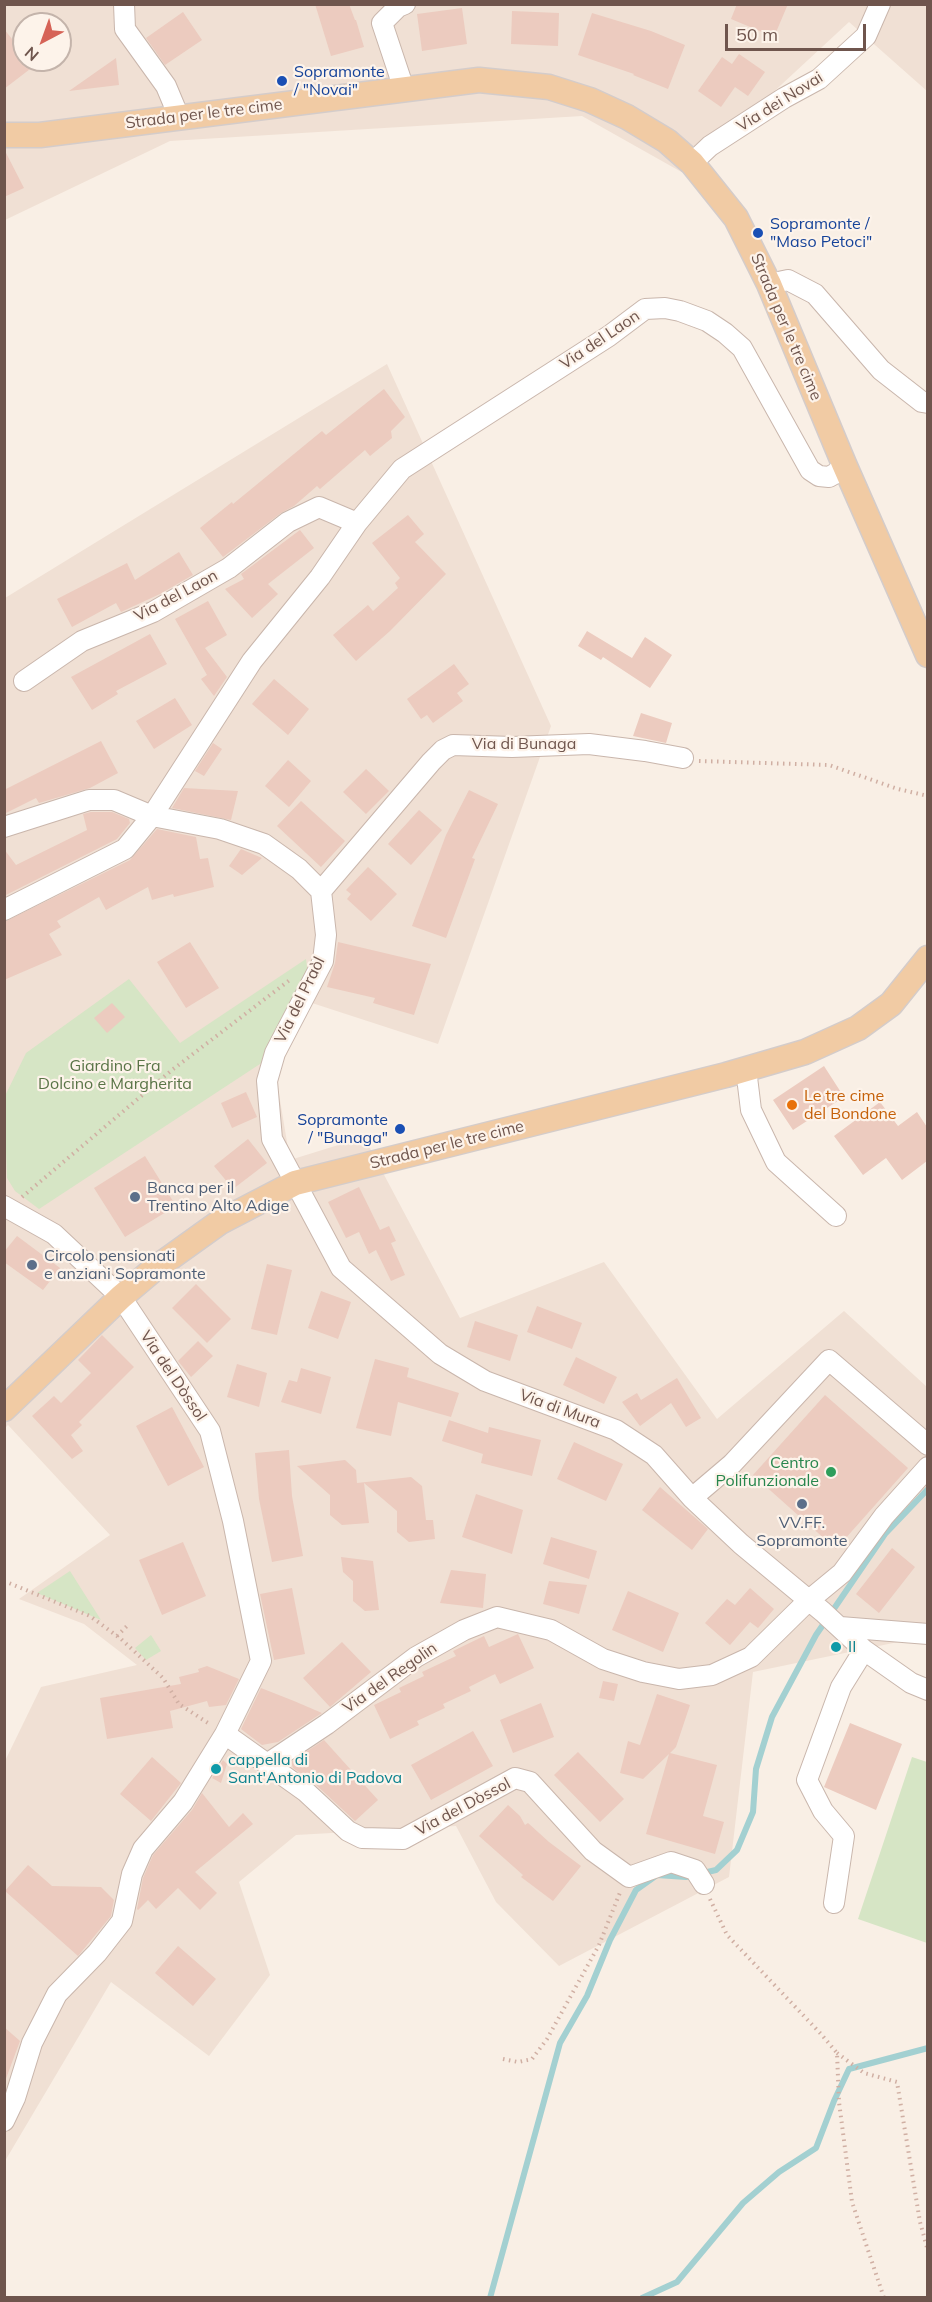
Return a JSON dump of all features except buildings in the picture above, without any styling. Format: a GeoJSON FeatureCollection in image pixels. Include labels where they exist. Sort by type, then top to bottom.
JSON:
{"type":"FeatureCollection","features":[{"type":"Feature","properties":{"kind":"main road","name":"Strada per le tre cime"},"geometry":{"type":"LineString","coordinates":[[4,135],[40,135],[479,80],[549,87],[590,100],[627,117],[667,141],[692,163],[736,218],[769,284],[927,655]]}},
{"type":"Feature","properties":{"kind":"main road","name":"Strada per le tre cime"},"geometry":{"type":"LineString","coordinates":[[4,1409],[121,1297],[153,1270],[220,1222],[295,1183],[805,1052],[858,1028],[891,1004],[917,982],[927,958]]}},
{"type":"Feature","properties":{"kind":"street"},"geometry":{"type":"LineString","coordinates":[[124,4],[125,29],[166,86],[179,117]]}},
{"type":"Feature","properties":{"kind":"street"},"geometry":{"type":"LineString","coordinates":[[404,89],[382,23],[398,7],[405,4]]}},
{"type":"Feature","properties":{"kind":"street","name":"Via dei Novai"},"geometry":{"type":"LineString","coordinates":[[692,163],[710,147],[784,98],[819,79],[866,36],[880,4]]}},
{"type":"Feature","properties":{"kind":"street"},"geometry":{"type":"LineString","coordinates":[[769,284],[788,280],[815,294],[881,370],[922,402],[927,403]]}},
{"type":"Feature","properties":{"kind":"street","name":"Via del Laon"},"geometry":{"type":"LineString","coordinates":[[152,816],[252,661],[320,577],[357,523],[402,469],[609,336],[645,309],[665,308],[680,311],[706,321],[725,333],[742,348],[810,470],[819,476],[829,477],[844,464]]}},
{"type":"Feature","properties":{"kind":"street","name":"Via del Laon"},"geometry":{"type":"LineString","coordinates":[[24,681],[82,641],[153,612],[229,568],[288,522],[319,507],[357,523]]}},
{"type":"Feature","properties":{"kind":"street","name":"Via di Bunaga"},"geometry":{"type":"LineString","coordinates":[[321,891],[431,762],[443,750],[453,745],[512,747],[589,744],[683,758]]}},
{"type":"Feature","properties":{"kind":"street"},"geometry":{"type":"LineString","coordinates":[[4,827],[89,800],[114,800],[152,816],[220,829],[264,844],[299,869],[321,891]]}},
{"type":"Feature","properties":{"kind":"street"},"geometry":{"type":"LineString","coordinates":[[4,910],[125,849],[152,816]]}},
{"type":"Feature","properties":{"kind":"street","name":"Via del Praòl"},"geometry":{"type":"LineString","coordinates":[[295,1183],[272,1139],[267,1081],[275,1053],[322,961],[326,934],[321,891]]}},
{"type":"Feature","properties":{"kind":"street"},"geometry":{"type":"LineString","coordinates":[[746,1069],[751,1110],[776,1162],[836,1216]]}},
{"type":"Feature","properties":{"kind":"street","name":"Via di Mura"},"geometry":{"type":"LineString","coordinates":[[295,1183],[341,1268],[440,1354],[485,1381],[616,1430],[654,1455],[692,1498],[741,1544],[816,1606],[864,1650],[911,1683],[927,1690]]}},
{"type":"Feature","properties":{"kind":"street","name":"Via del Dòssol"},"geometry":{"type":"LineString","coordinates":[[4,2121],[15,2098],[32,2043],[57,1994],[97,1953],[122,1921],[132,1874],[143,1849],[183,1802],[225,1734],[261,1661],[233,1521],[210,1431],[121,1297],[54,1234],[11,1204]]}},
{"type":"Feature","properties":{"kind":"street"},"geometry":{"type":"LineString","coordinates":[[692,1498],[732,1464],[829,1360],[927,1445]]}},
{"type":"Feature","properties":{"kind":"street","name":"Via del Regolin"},"geometry":{"type":"LineString","coordinates":[[267,1764],[327,1724],[416,1657],[464,1630],[497,1617],[551,1630],[603,1659],[643,1672],[680,1679],[712,1674],[751,1657],[816,1606],[884,1516],[923,1472]]}},
{"type":"Feature","properties":{"kind":"street"},"geometry":{"type":"LineString","coordinates":[[840,1627],[927,1634]]}},
{"type":"Feature","properties":{"kind":"street"},"geometry":{"type":"LineString","coordinates":[[834,1903],[844,1836],[823,1811],[807,1780],[841,1687],[864,1650]]}},
{"type":"Feature","properties":{"kind":"street","name":"Via del Dòssol"},"geometry":{"type":"LineString","coordinates":[[225,1734],[305,1791],[348,1831],[362,1838],[403,1839],[515,1778],[530,1782],[593,1851],[629,1877]]}},
{"type":"Feature","properties":{"kind":"street"},"geometry":{"type":"LineString","coordinates":[[629,1877],[671,1862],[699,1877]]}},
{"type":"Feature","properties":{"kind":"path"},"geometry":{"type":"LineString","coordinates":[[683,758],[716,762],[829,765],[898,789],[927,796]]}},
{"type":"Feature","properties":{"kind":"path"},"geometry":{"type":"LineString","coordinates":[[11,1204],[172,1070],[296,976],[322,961]]}},
{"type":"Feature","properties":{"kind":"path"},"geometry":{"type":"LineString","coordinates":[[4,1581],[90,1616],[117,1636],[163,1678],[179,1704],[225,1734]]}},
{"type":"Feature","properties":{"kind":"path"},"geometry":{"type":"LineString","coordinates":[[117,1636],[127,1626]]}},
{"type":"Feature","properties":{"kind":"path"},"geometry":{"type":"LineString","coordinates":[[503,2059],[518,2062],[532,2059],[547,2039],[599,1945],[619,1893],[629,1877]]}},
{"type":"Feature","properties":{"kind":"path"},"geometry":{"type":"LineString","coordinates":[[699,1877],[727,1935],[837,2053],[864,2073],[897,2082],[920,2222],[927,2251]]}},
{"type":"Feature","properties":{"kind":"path"},"geometry":{"type":"LineString","coordinates":[[837,2053],[839,2102],[852,2202],[884,2298]]}},
{"type":"Feature","properties":{"kind":"shaded area"},"geometry":{"type":"Polygon","coordinates":[[[5,5],[927,5],[927,91],[849,22],[685,174],[582,116],[170,141],[5,220],[5,5]]]}},
{"type":"Feature","properties":{"kind":"shaded area"},"geometry":{"type":"Polygon","coordinates":[[[387,364],[551,726],[438,1044],[312,1003],[276,1076],[290,1160],[364,1137],[460,1318],[604,1262],[717,1419],[844,1311],[927,1387],[927,1636],[753,1672],[729,1877],[559,1966],[496,1902],[456,1826],[296,1835],[239,1882],[270,1975],[209,2056],[111,1982],[5,2161],[4,1763],[41,1687],[137,1665],[84,1624],[19,1599],[110,1535],[8,1425],[5,1428],[5,598],[387,364]]]}},
{"type":"Feature","properties":{"kind":"green space","name":"Giardino Fra Dolcino e Margherita"},"geometry":{"type":"Polygon","coordinates":[[[306,959],[308,975],[263,1062],[39,1209],[15,1191],[7,1178],[4,1098],[26,1053],[129,979],[180,1043],[306,959]]]}},
{"type":"Feature","properties":{"kind":"green space"},"geometry":{"type":"Polygon","coordinates":[[[70,1571],[101,1620],[37,1593],[70,1571]]]}},
{"type":"Feature","properties":{"kind":"green space"},"geometry":{"type":"Polygon","coordinates":[[[151,1635],[161,1651],[146,1660],[135,1648],[151,1635]]]}},
{"type":"Feature","properties":{"kind":"green space"},"geometry":{"type":"Polygon","coordinates":[[[912,1757],[927,1762],[927,1943],[858,1919],[912,1757]]]}},
{"type":"Feature","properties":{"kind":"waterway"},"geometry":{"type":"LineString","coordinates":[[490,2298],[560,2043],[587,1996],[610,1940],[636,1890],[657,1875],[686,1877],[716,1870],[737,1850],[753,1812],[756,1769],[772,1717],[816,1635],[885,1534],[928,1489]]}},
{"type":"Feature","properties":{"kind":"waterway"},"geometry":{"type":"LineString","coordinates":[[642,2298],[677,2282],[743,2203],[779,2172],[816,2148],[849,2069],[928,2048]]}},
{"type":"Feature","properties":{"kind":"place","name":"Sopramonte / \"Novai\""},"geometry":{"type":"Point","coordinates":[282,81]}},
{"type":"Feature","properties":{"kind":"place","name":"Sopramonte / \"Maso Petoci\""},"geometry":{"type":"Point","coordinates":[758,233]}},
{"type":"Feature","properties":{"kind":"place","name":"Le tre cime del Bondone"},"geometry":{"type":"Point","coordinates":[792,1105]}},
{"type":"Feature","properties":{"kind":"place","name":"Sopramonte / \"Bunaga\""},"geometry":{"type":"Point","coordinates":[400,1129]}},
{"type":"Feature","properties":{"kind":"place","name":"Banca per il Trentino Alto Adige"},"geometry":{"type":"Point","coordinates":[135,1197]}},
{"type":"Feature","properties":{"kind":"place","name":"Circolo pensionati e anziani Sopramonte"},"geometry":{"type":"Point","coordinates":[32,1265]}},
{"type":"Feature","properties":{"kind":"place","name":"Centro Polifunzionale"},"geometry":{"type":"Point","coordinates":[831,1472]}},
{"type":"Feature","properties":{"kind":"place","name":"VV.FF. Sopramonte"},"geometry":{"type":"Point","coordinates":[802,1504]}},
{"type":"Feature","properties":{"kind":"place","name":"II"},"geometry":{"type":"Point","coordinates":[836,1647]}},
{"type":"Feature","properties":{"kind":"place","name":"cappella di Sant'Antonio di Padova"},"geometry":{"type":"Point","coordinates":[216,1769]}}]}
